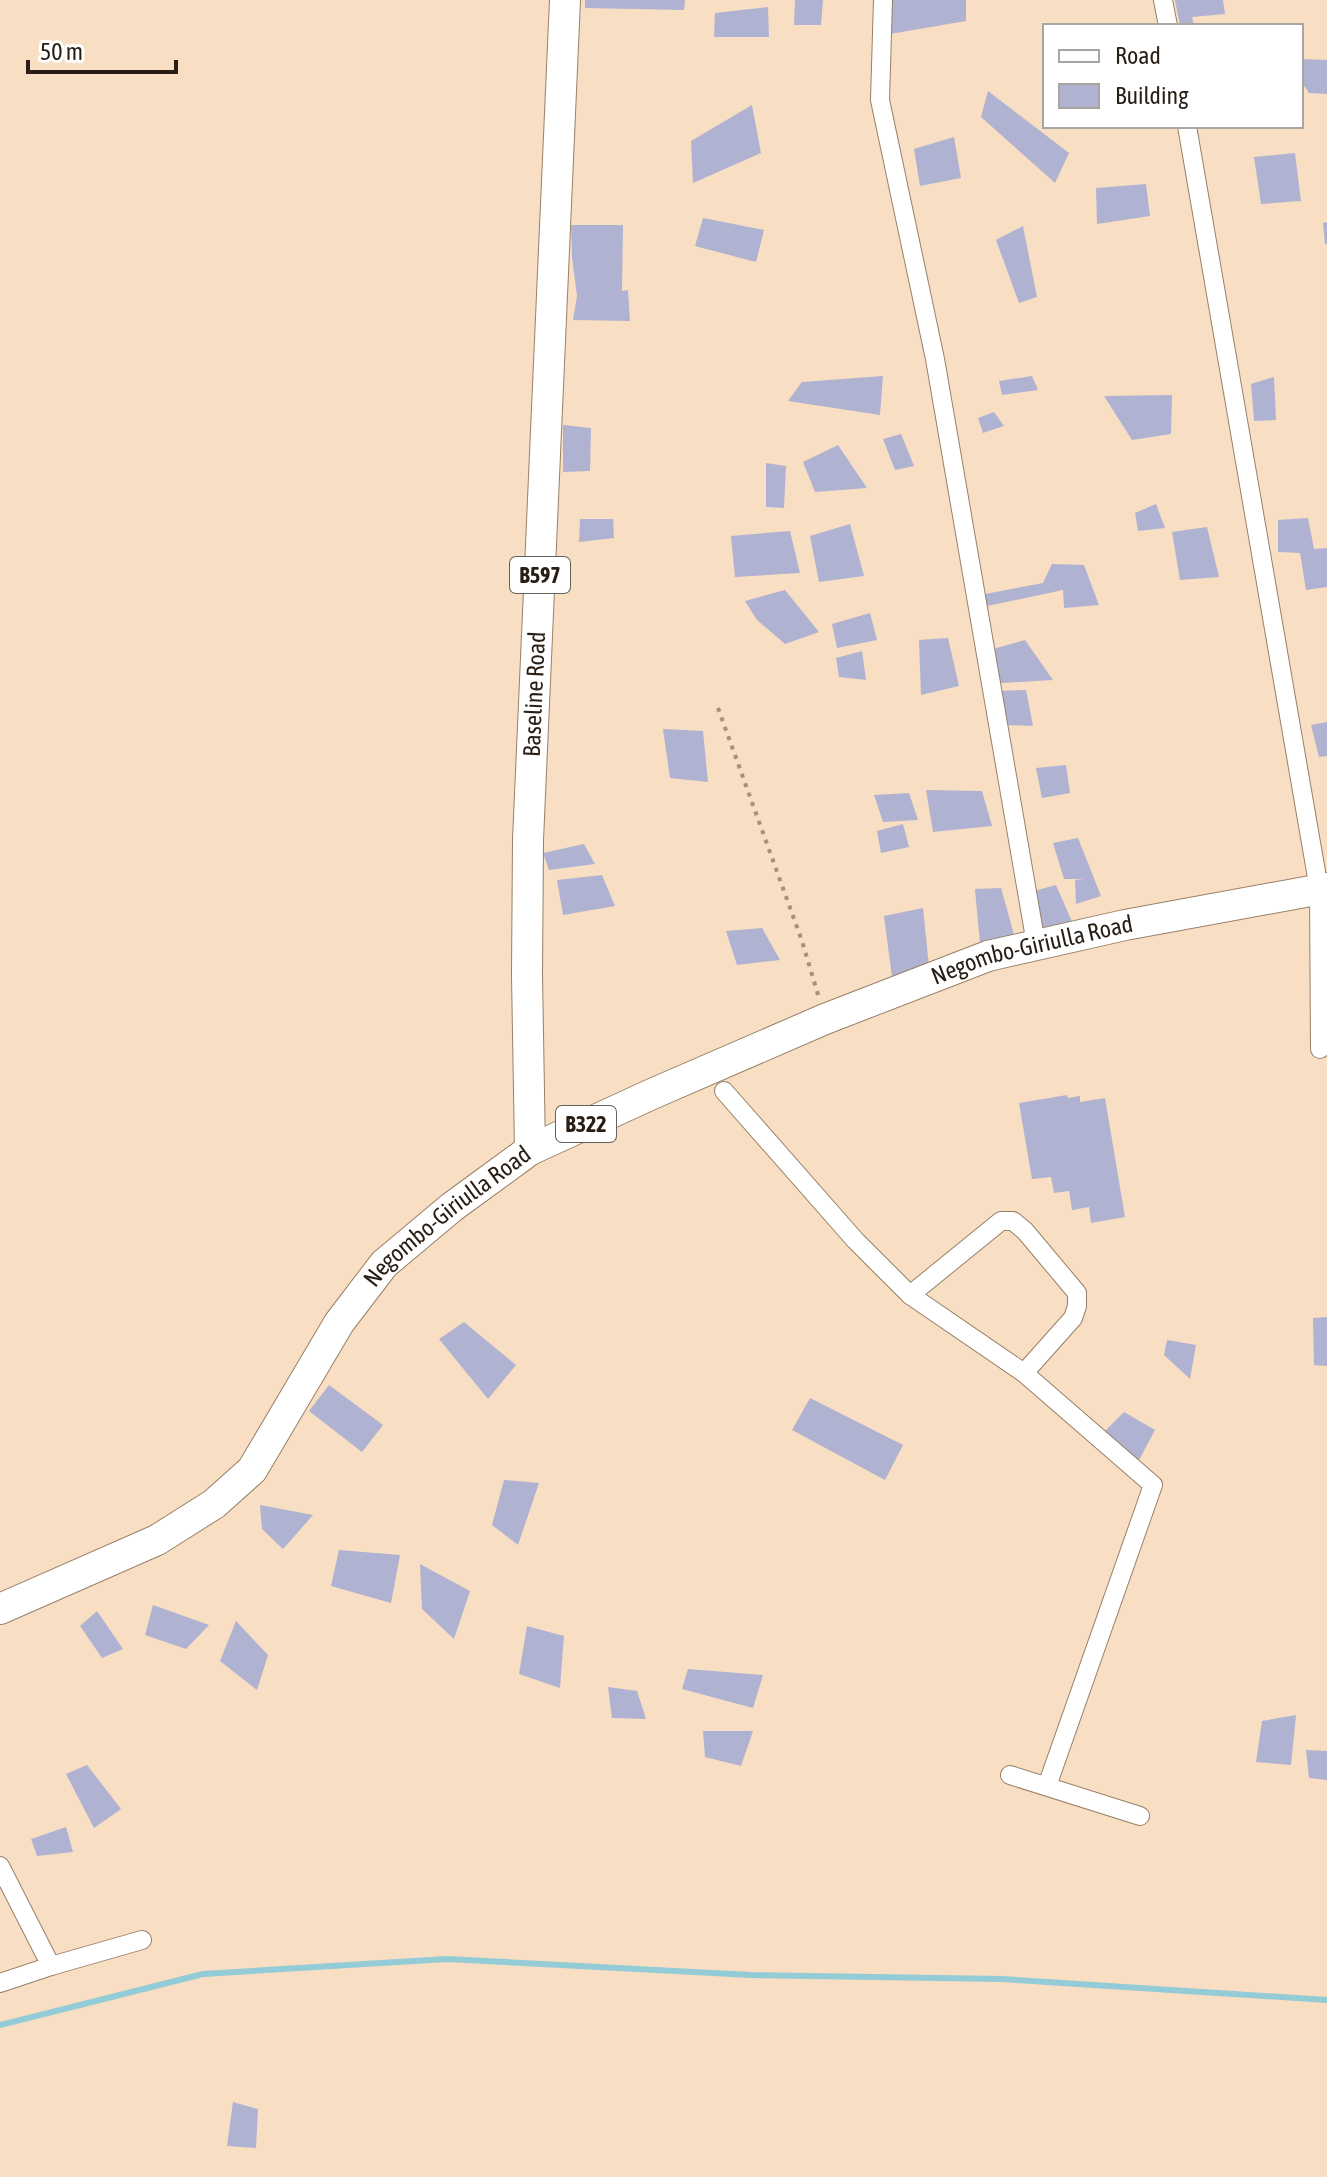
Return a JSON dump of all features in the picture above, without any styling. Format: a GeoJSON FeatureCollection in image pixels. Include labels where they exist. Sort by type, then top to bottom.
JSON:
{"type":"FeatureCollection","features":[{"type":"Feature","properties":{"kind":"main road","name":"Baseline Road"},"geometry":{"type":"LineString","coordinates":[[530,1150],[528,840],[565,0]]}},
{"type":"Feature","properties":{"kind":"main road","name":"Negombo-Giriulla Road"},"geometry":{"type":"LineString","coordinates":[[0,1609],[157,1540],[214,1504],[252,1470],[339,1323],[384,1264],[452,1207],[530,1150],[825,1019],[988,956],[1125,925],[1323,889]]}},
{"type":"Feature","properties":{"kind":"street"},"geometry":{"type":"LineString","coordinates":[[883,0],[880,100],[935,359],[1036,944]]}},
{"type":"Feature","properties":{"kind":"street"},"geometry":{"type":"LineString","coordinates":[[1163,0],[1168,24]]}},
{"type":"Feature","properties":{"kind":"street"},"geometry":{"type":"LineString","coordinates":[[1187,128],[1323,889],[1320,1049]]}},
{"type":"Feature","properties":{"kind":"street"},"geometry":{"type":"LineString","coordinates":[[724,1091],[855,1240],[910,1295],[1024,1373],[1153,1485],[1047,1786]]}},
{"type":"Feature","properties":{"kind":"street"},"geometry":{"type":"LineString","coordinates":[[910,1295],[1001,1221],[1013,1221],[1077,1293],[1073,1318],[1024,1373]]}},
{"type":"Feature","properties":{"kind":"street"},"geometry":{"type":"LineString","coordinates":[[1010,1775],[1140,1816]]}},
{"type":"Feature","properties":{"kind":"street"},"geometry":{"type":"LineString","coordinates":[[0,1866],[51,1966]]}},
{"type":"Feature","properties":{"kind":"street"},"geometry":{"type":"LineString","coordinates":[[0,1983],[142,1940]]}},
{"type":"Feature","properties":{"kind":"path"},"geometry":{"type":"LineString","coordinates":[[718,708],[802,941],[825,1019]]}},
{"type":"Feature","properties":{"kind":"building"},"geometry":{"type":"Polygon","coordinates":[[[585,0],[685,0],[684,10],[585,8],[585,0]]]}},
{"type":"Feature","properties":{"kind":"building"},"geometry":{"type":"Polygon","coordinates":[[[795,0],[823,0],[821,25],[794,25],[795,0]]]}},
{"type":"Feature","properties":{"kind":"building"},"geometry":{"type":"Polygon","coordinates":[[[888,0],[966,0],[966,21],[890,34],[888,0]]]}},
{"type":"Feature","properties":{"kind":"building"},"geometry":{"type":"Polygon","coordinates":[[[1175,0],[1223,0],[1225,14],[1192,17],[1194,24],[1180,24],[1175,0]]]}},
{"type":"Feature","properties":{"kind":"building"},"geometry":{"type":"Polygon","coordinates":[[[768,7],[769,37],[714,37],[715,13],[768,7]]]}},
{"type":"Feature","properties":{"kind":"building"},"geometry":{"type":"Polygon","coordinates":[[[1303,59],[1327,60],[1327,94],[1309,93],[1303,84],[1303,59]]]}},
{"type":"Feature","properties":{"kind":"building"},"geometry":{"type":"Polygon","coordinates":[[[988,91],[1069,153],[1055,183],[981,117],[988,91]]]}},
{"type":"Feature","properties":{"kind":"building"},"geometry":{"type":"Polygon","coordinates":[[[752,105],[761,153],[693,183],[691,141],[752,105]]]}},
{"type":"Feature","properties":{"kind":"building"},"geometry":{"type":"Polygon","coordinates":[[[954,137],[961,178],[920,186],[914,149],[954,137]]]}},
{"type":"Feature","properties":{"kind":"building"},"geometry":{"type":"Polygon","coordinates":[[[1295,153],[1301,201],[1261,204],[1254,157],[1295,153]]]}},
{"type":"Feature","properties":{"kind":"building"},"geometry":{"type":"Polygon","coordinates":[[[1146,184],[1150,216],[1097,224],[1096,188],[1146,184]]]}},
{"type":"Feature","properties":{"kind":"building"},"geometry":{"type":"Polygon","coordinates":[[[703,218],[764,230],[756,262],[695,246],[703,218]]]}},
{"type":"Feature","properties":{"kind":"building"},"geometry":{"type":"Polygon","coordinates":[[[1327,222],[1327,244],[1325,244],[1323,223],[1327,222]]]}},
{"type":"Feature","properties":{"kind":"building"},"geometry":{"type":"Polygon","coordinates":[[[571,225],[623,225],[622,291],[628,290],[630,321],[573,320],[577,296],[571,225]]]}},
{"type":"Feature","properties":{"kind":"building"},"geometry":{"type":"Polygon","coordinates":[[[1023,226],[1037,297],[1019,303],[996,240],[1023,226]]]}},
{"type":"Feature","properties":{"kind":"building"},"geometry":{"type":"Polygon","coordinates":[[[883,376],[880,415],[788,401],[802,382],[883,376]]]}},
{"type":"Feature","properties":{"kind":"building"},"geometry":{"type":"Polygon","coordinates":[[[1032,376],[1038,390],[1002,395],[999,381],[1032,376]]]}},
{"type":"Feature","properties":{"kind":"building"},"geometry":{"type":"Polygon","coordinates":[[[1274,377],[1276,420],[1254,421],[1251,384],[1274,377]]]}},
{"type":"Feature","properties":{"kind":"building"},"geometry":{"type":"Polygon","coordinates":[[[1172,395],[1171,434],[1132,440],[1104,396],[1172,395]]]}},
{"type":"Feature","properties":{"kind":"building"},"geometry":{"type":"Polygon","coordinates":[[[994,412],[1004,426],[983,433],[978,418],[994,412]]]}},
{"type":"Feature","properties":{"kind":"building"},"geometry":{"type":"Polygon","coordinates":[[[563,425],[591,428],[590,471],[563,472],[563,425]]]}},
{"type":"Feature","properties":{"kind":"building"},"geometry":{"type":"Polygon","coordinates":[[[901,434],[914,466],[895,470],[883,439],[901,434]]]}},
{"type":"Feature","properties":{"kind":"building"},"geometry":{"type":"Polygon","coordinates":[[[838,445],[867,488],[815,492],[803,462],[838,445]]]}},
{"type":"Feature","properties":{"kind":"building"},"geometry":{"type":"Polygon","coordinates":[[[766,463],[786,466],[784,508],[766,507],[766,463]]]}},
{"type":"Feature","properties":{"kind":"building"},"geometry":{"type":"Polygon","coordinates":[[[1156,504],[1165,528],[1138,531],[1135,513],[1156,504]]]}},
{"type":"Feature","properties":{"kind":"building"},"geometry":{"type":"Polygon","coordinates":[[[1308,518],[1314,549],[1327,548],[1327,587],[1306,590],[1300,553],[1278,552],[1278,520],[1308,518]]]}},
{"type":"Feature","properties":{"kind":"building"},"geometry":{"type":"Polygon","coordinates":[[[580,519],[613,519],[614,538],[579,542],[580,519]]]}},
{"type":"Feature","properties":{"kind":"building"},"geometry":{"type":"Polygon","coordinates":[[[850,524],[864,576],[819,582],[810,536],[850,524]]]}},
{"type":"Feature","properties":{"kind":"building"},"geometry":{"type":"Polygon","coordinates":[[[1207,527],[1219,577],[1180,580],[1172,532],[1207,527]]]}},
{"type":"Feature","properties":{"kind":"building"},"geometry":{"type":"Polygon","coordinates":[[[790,531],[800,573],[735,577],[731,536],[790,531]]]}},
{"type":"Feature","properties":{"kind":"building"},"geometry":{"type":"Polygon","coordinates":[[[1052,564],[1084,565],[1099,605],[1064,608],[1063,590],[987,606],[985,594],[1043,583],[1052,564]]]}},
{"type":"Feature","properties":{"kind":"building"},"geometry":{"type":"Polygon","coordinates":[[[785,590],[819,632],[785,644],[757,620],[745,601],[785,590]]]}},
{"type":"Feature","properties":{"kind":"building"},"geometry":{"type":"Polygon","coordinates":[[[870,613],[877,640],[837,648],[832,624],[870,613]]]}},
{"type":"Feature","properties":{"kind":"building"},"geometry":{"type":"Polygon","coordinates":[[[948,638],[959,686],[921,695],[919,640],[948,638]]]}},
{"type":"Feature","properties":{"kind":"building"},"geometry":{"type":"Polygon","coordinates":[[[1025,640],[1053,680],[1001,683],[993,649],[1025,640]]]}},
{"type":"Feature","properties":{"kind":"building"},"geometry":{"type":"Polygon","coordinates":[[[862,651],[866,680],[839,677],[836,658],[862,651]]]}},
{"type":"Feature","properties":{"kind":"building"},"geometry":{"type":"Polygon","coordinates":[[[1026,690],[1033,726],[1006,725],[998,691],[1026,690]]]}},
{"type":"Feature","properties":{"kind":"building"},"geometry":{"type":"Polygon","coordinates":[[[1327,722],[1327,756],[1319,757],[1311,725],[1327,722]]]}},
{"type":"Feature","properties":{"kind":"building"},"geometry":{"type":"Polygon","coordinates":[[[663,729],[703,731],[708,782],[670,778],[663,729]]]}},
{"type":"Feature","properties":{"kind":"building"},"geometry":{"type":"Polygon","coordinates":[[[1066,765],[1070,793],[1042,798],[1036,768],[1066,765]]]}},
{"type":"Feature","properties":{"kind":"building"},"geometry":{"type":"Polygon","coordinates":[[[926,790],[982,791],[992,826],[933,832],[926,790]]]}},
{"type":"Feature","properties":{"kind":"building"},"geometry":{"type":"Polygon","coordinates":[[[909,793],[918,820],[883,822],[874,795],[909,793]]]}},
{"type":"Feature","properties":{"kind":"building"},"geometry":{"type":"Polygon","coordinates":[[[903,824],[909,847],[881,853],[877,831],[903,824]]]}},
{"type":"Feature","properties":{"kind":"building"},"geometry":{"type":"Polygon","coordinates":[[[1078,838],[1101,896],[1076,904],[1075,880],[1084,879],[1064,879],[1053,843],[1078,838]]]}},
{"type":"Feature","properties":{"kind":"building"},"geometry":{"type":"Polygon","coordinates":[[[584,844],[595,864],[549,870],[543,853],[584,844]]]}},
{"type":"Feature","properties":{"kind":"building"},"geometry":{"type":"Polygon","coordinates":[[[602,875],[615,906],[563,915],[557,880],[602,875]]]}},
{"type":"Feature","properties":{"kind":"building"},"geometry":{"type":"Polygon","coordinates":[[[1056,885],[1073,924],[1043,929],[1034,891],[1056,885]]]}},
{"type":"Feature","properties":{"kind":"building"},"geometry":{"type":"Polygon","coordinates":[[[1001,888],[1015,938],[980,944],[975,889],[1001,888]]]}},
{"type":"Feature","properties":{"kind":"building"},"geometry":{"type":"Polygon","coordinates":[[[923,908],[929,967],[892,977],[884,916],[923,908]]]}},
{"type":"Feature","properties":{"kind":"building"},"geometry":{"type":"Polygon","coordinates":[[[762,928],[780,960],[737,965],[726,931],[762,928]]]}},
{"type":"Feature","properties":{"kind":"building"},"geometry":{"type":"Polygon","coordinates":[[[1067,1095],[1068,1098],[1080,1096],[1080,1102],[1105,1098],[1125,1217],[1091,1223],[1089,1207],[1072,1210],[1069,1191],[1054,1193],[1051,1177],[1032,1179],[1019,1103],[1067,1095]]]}},
{"type":"Feature","properties":{"kind":"building"},"geometry":{"type":"Polygon","coordinates":[[[1327,1317],[1327,1366],[1314,1365],[1313,1318],[1327,1317]]]}},
{"type":"Feature","properties":{"kind":"building"},"geometry":{"type":"Polygon","coordinates":[[[464,1322],[516,1365],[488,1399],[439,1339],[464,1322]]]}},
{"type":"Feature","properties":{"kind":"building"},"geometry":{"type":"Polygon","coordinates":[[[1167,1340],[1196,1345],[1190,1379],[1164,1355],[1167,1340]]]}},
{"type":"Feature","properties":{"kind":"building"},"geometry":{"type":"Polygon","coordinates":[[[329,1385],[383,1425],[362,1452],[309,1411],[329,1385]]]}},
{"type":"Feature","properties":{"kind":"building"},"geometry":{"type":"Polygon","coordinates":[[[810,1398],[903,1445],[885,1480],[792,1430],[810,1398]]]}},
{"type":"Feature","properties":{"kind":"building"},"geometry":{"type":"Polygon","coordinates":[[[1124,1412],[1155,1430],[1139,1460],[1104,1432],[1124,1412]]]}},
{"type":"Feature","properties":{"kind":"building"},"geometry":{"type":"Polygon","coordinates":[[[504,1480],[539,1483],[518,1545],[492,1525],[504,1480]]]}},
{"type":"Feature","properties":{"kind":"building"},"geometry":{"type":"Polygon","coordinates":[[[260,1505],[313,1515],[283,1549],[262,1529],[260,1505]]]}},
{"type":"Feature","properties":{"kind":"building"},"geometry":{"type":"Polygon","coordinates":[[[339,1550],[400,1555],[391,1603],[331,1586],[339,1550]]]}},
{"type":"Feature","properties":{"kind":"building"},"geometry":{"type":"Polygon","coordinates":[[[420,1564],[470,1591],[454,1639],[422,1609],[420,1564]]]}},
{"type":"Feature","properties":{"kind":"building"},"geometry":{"type":"Polygon","coordinates":[[[153,1605],[209,1625],[186,1649],[145,1635],[153,1605]]]}},
{"type":"Feature","properties":{"kind":"building"},"geometry":{"type":"Polygon","coordinates":[[[97,1611],[123,1649],[102,1658],[80,1626],[97,1611]]]}},
{"type":"Feature","properties":{"kind":"building"},"geometry":{"type":"Polygon","coordinates":[[[236,1621],[268,1655],[257,1690],[220,1661],[236,1621]]]}},
{"type":"Feature","properties":{"kind":"building"},"geometry":{"type":"Polygon","coordinates":[[[527,1626],[564,1636],[560,1688],[519,1674],[527,1626]]]}},
{"type":"Feature","properties":{"kind":"building"},"geometry":{"type":"Polygon","coordinates":[[[688,1669],[763,1675],[753,1708],[682,1689],[688,1669]]]}},
{"type":"Feature","properties":{"kind":"building"},"geometry":{"type":"Polygon","coordinates":[[[608,1687],[637,1691],[646,1719],[612,1718],[608,1687]]]}},
{"type":"Feature","properties":{"kind":"building"},"geometry":{"type":"Polygon","coordinates":[[[1296,1715],[1291,1765],[1256,1762],[1262,1721],[1296,1715]]]}},
{"type":"Feature","properties":{"kind":"building"},"geometry":{"type":"Polygon","coordinates":[[[703,1731],[753,1731],[741,1766],[705,1757],[703,1731]]]}},
{"type":"Feature","properties":{"kind":"building"},"geometry":{"type":"Polygon","coordinates":[[[1306,1750],[1327,1751],[1327,1780],[1309,1778],[1306,1750]]]}},
{"type":"Feature","properties":{"kind":"building"},"geometry":{"type":"Polygon","coordinates":[[[87,1765],[121,1809],[94,1828],[66,1774],[87,1765]]]}},
{"type":"Feature","properties":{"kind":"building"},"geometry":{"type":"Polygon","coordinates":[[[66,1827],[73,1852],[37,1856],[31,1839],[66,1827]]]}},
{"type":"Feature","properties":{"kind":"building"},"geometry":{"type":"Polygon","coordinates":[[[233,2102],[258,2109],[256,2148],[227,2146],[233,2102]]]}},
{"type":"Feature","properties":{"kind":"waterway"},"geometry":{"type":"LineString","coordinates":[[0,2025],[203,1974],[447,1959],[751,1975],[1002,1979],[1327,2000]]}}]}
